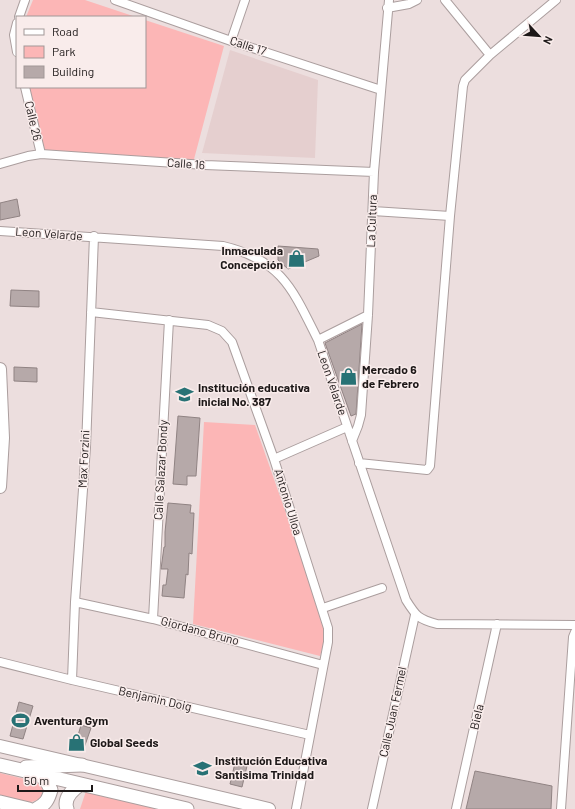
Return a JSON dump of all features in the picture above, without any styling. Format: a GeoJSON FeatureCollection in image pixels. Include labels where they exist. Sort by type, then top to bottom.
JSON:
{"type":"FeatureCollection","features":[{"type":"Feature","properties":{"kind":"main road"},"geometry":{"type":"LineString","coordinates":[[0,369],[3,438],[0,487]]}},
{"type":"Feature","properties":{"kind":"main road"},"geometry":{"type":"LineString","coordinates":[[0,746],[269,809]]}},
{"type":"Feature","properties":{"kind":"main road"},"geometry":{"type":"LineString","coordinates":[[3,766],[82,765]]}},
{"type":"Feature","properties":{"kind":"main road"},"geometry":{"type":"LineString","coordinates":[[3,766],[187,809]]}},
{"type":"Feature","properties":{"kind":"main road"},"geometry":{"type":"LineString","coordinates":[[36,809],[48,802],[51,790],[47,782],[40,775]]}},
{"type":"Feature","properties":{"kind":"main road"},"geometry":{"type":"LineString","coordinates":[[67,809],[66,801],[70,793],[81,784]]}},
{"type":"Feature","properties":{"kind":"main road"},"geometry":{"type":"LineString","coordinates":[[0,802],[29,809]]}},
{"type":"Feature","properties":{"kind":"street"},"geometry":{"type":"LineString","coordinates":[[19,16],[25,0]]}},
{"type":"Feature","properties":{"kind":"street","name":"Calle 17"},"geometry":{"type":"LineString","coordinates":[[115,0],[232,41],[381,90]]}},
{"type":"Feature","properties":{"kind":"street"},"geometry":{"type":"LineString","coordinates":[[232,41],[245,0]]}},
{"type":"Feature","properties":{"kind":"street"},"geometry":{"type":"LineString","coordinates":[[388,4],[409,4],[417,0]]}},
{"type":"Feature","properties":{"kind":"street"},"geometry":{"type":"LineString","coordinates":[[445,0],[490,55]]}},
{"type":"Feature","properties":{"kind":"street"},"geometry":{"type":"LineString","coordinates":[[360,463],[427,470],[430,466],[450,216],[463,86],[465,80],[490,55],[556,0]]}},
{"type":"Feature","properties":{"kind":"street","name":"La Cultura"},"geometry":{"type":"LineString","coordinates":[[352,441],[361,414],[368,315],[374,172],[388,4]]}},
{"type":"Feature","properties":{"kind":"street"},"geometry":{"type":"LineString","coordinates":[[16,27],[14,35],[16,46]]}},
{"type":"Feature","properties":{"kind":"street","name":"Calle 26"},"geometry":{"type":"LineString","coordinates":[[25,88],[41,154]]}},
{"type":"Feature","properties":{"kind":"street","name":"Calle 16"},"geometry":{"type":"LineString","coordinates":[[0,164],[41,154],[205,165],[374,172]]}},
{"type":"Feature","properties":{"kind":"street"},"geometry":{"type":"LineString","coordinates":[[373,211],[450,216]]}},
{"type":"Feature","properties":{"kind":"street","name":"Leon Velarde"},"geometry":{"type":"LineString","coordinates":[[0,230],[223,246],[252,255],[265,263],[283,278],[299,302],[318,340],[406,600],[415,614]]}},
{"type":"Feature","properties":{"kind":"street","name":"Max Forzini"},"geometry":{"type":"LineString","coordinates":[[72,680],[75,602],[86,447],[94,236]]}},
{"type":"Feature","properties":{"kind":"street","name":"Antonio Ulloa"},"geometry":{"type":"LineString","coordinates":[[91,312],[208,325],[222,331],[232,342],[274,459],[299,539],[323,608],[328,628],[328,642],[296,809]]}},
{"type":"Feature","properties":{"kind":"street"},"geometry":{"type":"LineString","coordinates":[[318,340],[368,315]]}},
{"type":"Feature","properties":{"kind":"street","name":"Calle Salazar Bondy"},"geometry":{"type":"LineString","coordinates":[[153,619],[169,320]]}},
{"type":"Feature","properties":{"kind":"street"},"geometry":{"type":"LineString","coordinates":[[274,459],[347,427]]}},
{"type":"Feature","properties":{"kind":"street"},"geometry":{"type":"LineString","coordinates":[[323,608],[382,588]]}},
{"type":"Feature","properties":{"kind":"street","name":"Giordano Bruno"},"geometry":{"type":"LineString","coordinates":[[75,602],[153,619],[323,665]]}},
{"type":"Feature","properties":{"kind":"street"},"geometry":{"type":"LineString","coordinates":[[415,614],[425,621],[437,624],[575,625]]}},
{"type":"Feature","properties":{"kind":"street","name":"Calle Juan Fermel"},"geometry":{"type":"LineString","coordinates":[[372,809],[415,614]]}},
{"type":"Feature","properties":{"kind":"street","name":"Biela"},"geometry":{"type":"LineString","coordinates":[[456,809],[497,624]]}},
{"type":"Feature","properties":{"kind":"street"},"geometry":{"type":"LineString","coordinates":[[561,809],[573,637],[575,632]]}},
{"type":"Feature","properties":{"kind":"street","name":"Benjamin Doig"},"geometry":{"type":"LineString","coordinates":[[0,662],[310,735]]}},
{"type":"Feature","properties":{"kind":"shaded area"},"geometry":{"type":"Polygon","coordinates":[[[230,50],[318,80],[315,158],[202,153],[230,50]]]}},
{"type":"Feature","properties":{"kind":"green space"},"geometry":{"type":"Polygon","coordinates":[[[33,0],[85,0],[133,16],[26,16],[33,0]]]}},
{"type":"Feature","properties":{"kind":"green space"},"geometry":{"type":"Polygon","coordinates":[[[146,20],[224,46],[193,163],[45,154],[29,88],[146,88],[146,20]]]}},
{"type":"Feature","properties":{"kind":"green space"},"geometry":{"type":"Polygon","coordinates":[[[204,422],[255,425],[320,610],[324,633],[320,656],[193,624],[204,422]]]}},
{"type":"Feature","properties":{"kind":"green space"},"geometry":{"type":"Polygon","coordinates":[[[0,773],[37,782],[43,789],[41,799],[28,803],[0,797],[0,773]]]}},
{"type":"Feature","properties":{"kind":"green space"},"geometry":{"type":"Polygon","coordinates":[[[86,791],[167,809],[80,809],[86,791]]]}},
{"type":"Feature","properties":{"kind":"building"},"geometry":{"type":"Polygon","coordinates":[[[17,199],[20,216],[0,220],[0,203],[17,199]]]}},
{"type":"Feature","properties":{"kind":"building","name":"Inmaculada Concepción"},"geometry":{"type":"Polygon","coordinates":[[[278,246],[318,249],[319,256],[288,269],[278,260],[278,246]]]}},
{"type":"Feature","properties":{"kind":"building"},"geometry":{"type":"Polygon","coordinates":[[[11,290],[39,291],[39,307],[10,306],[11,290]]]}},
{"type":"Feature","properties":{"kind":"building","name":"Mercado 6 de Febrero"},"geometry":{"type":"Polygon","coordinates":[[[362,324],[356,414],[351,416],[325,343],[362,324]]]}},
{"type":"Feature","properties":{"kind":"building"},"geometry":{"type":"Polygon","coordinates":[[[14,367],[37,368],[37,382],[14,381],[14,367]]]}},
{"type":"Feature","properties":{"kind":"building"},"geometry":{"type":"Polygon","coordinates":[[[178,416],[200,418],[196,476],[187,476],[187,485],[173,484],[178,416]]]}},
{"type":"Feature","properties":{"kind":"building"},"geometry":{"type":"Polygon","coordinates":[[[168,503],[191,505],[190,513],[194,513],[192,554],[189,553],[188,575],[186,574],[184,598],[162,596],[163,585],[166,585],[168,569],[161,569],[165,547],[168,503]]]}},
{"type":"Feature","properties":{"kind":"building","name":"Aventura Gym"},"geometry":{"type":"Polygon","coordinates":[[[19,702],[33,706],[23,739],[10,736],[19,702]]]}},
{"type":"Feature","properties":{"kind":"building"},"geometry":{"type":"Polygon","coordinates":[[[81,725],[91,728],[84,748],[75,746],[81,725]]]}},
{"type":"Feature","properties":{"kind":"building"},"geometry":{"type":"Polygon","coordinates":[[[235,763],[247,766],[242,787],[230,784],[235,763]]]}},
{"type":"Feature","properties":{"kind":"building"},"geometry":{"type":"Polygon","coordinates":[[[475,771],[552,786],[551,809],[466,809],[475,771]]]}},
{"type":"Feature","properties":{"kind":"place","name":"Inmaculada Concepción"},"geometry":{"type":"Point","coordinates":[296,258]}},
{"type":"Feature","properties":{"kind":"place","name":"Mercado 6 de Febrero"},"geometry":{"type":"Point","coordinates":[349,377]}},
{"type":"Feature","properties":{"kind":"place","name":"Institución educativa inicial No. 387"},"geometry":{"type":"Point","coordinates":[185,395]}},
{"type":"Feature","properties":{"kind":"place","name":"Aventura Gym"},"geometry":{"type":"Point","coordinates":[21,721]}},
{"type":"Feature","properties":{"kind":"place","name":"Global Seeds"},"geometry":{"type":"Point","coordinates":[77,743]}},
{"type":"Feature","properties":{"kind":"place","name":"Institución Educativa Santisima Trinidad"},"geometry":{"type":"Point","coordinates":[202,768]}}]}
